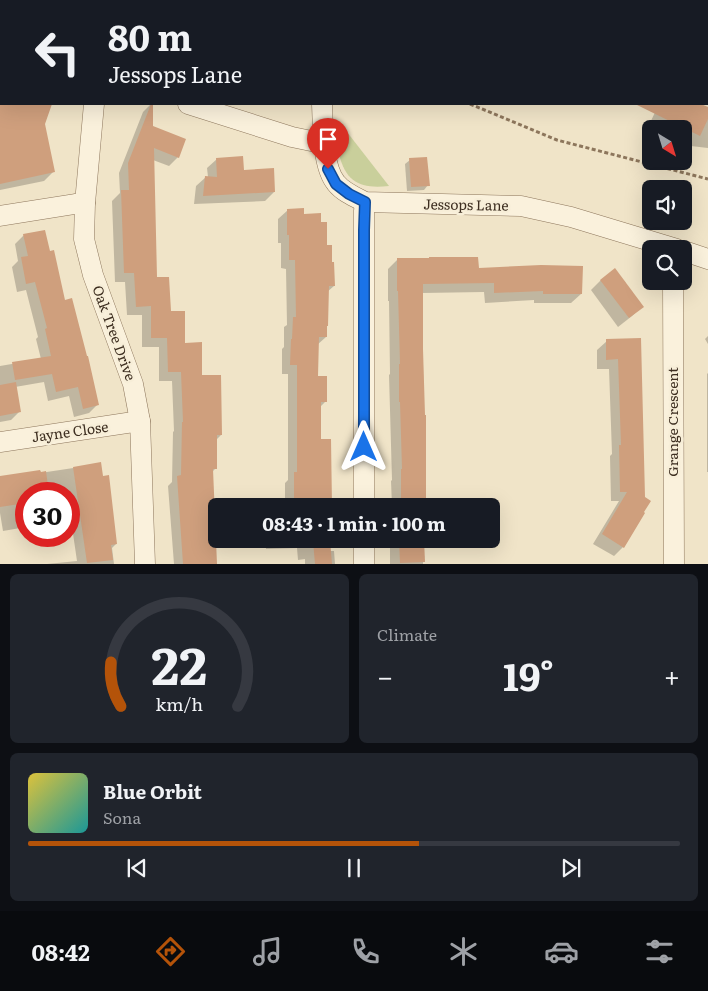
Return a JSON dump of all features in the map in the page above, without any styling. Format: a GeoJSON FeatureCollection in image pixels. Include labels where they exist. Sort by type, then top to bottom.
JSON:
{"type":"FeatureCollection","features":[{"type":"Feature","properties":{"kind":"street","name":"Oak Tree Drive"},"geometry":{"type":"LineString","coordinates":[[94,105],[85,203],[84,239],[93,275],[133,384],[140,421],[145,564]]}},
{"type":"Feature","properties":{"kind":"street"},"geometry":{"type":"LineString","coordinates":[[191,105],[292,137],[316,142],[325,148]]}},
{"type":"Feature","properties":{"kind":"street","name":"Jessops Lane"},"geometry":{"type":"LineString","coordinates":[[322,105],[328,169],[336,184],[349,194],[365,202],[521,206],[571,217],[646,240]]}},
{"type":"Feature","properties":{"kind":"street"},"geometry":{"type":"LineString","coordinates":[[364,498],[365,202]]}},
{"type":"Feature","properties":{"kind":"street"},"geometry":{"type":"LineString","coordinates":[[0,216],[85,203]]}},
{"type":"Feature","properties":{"kind":"street"},"geometry":{"type":"LineString","coordinates":[[692,254],[708,259]]}},
{"type":"Feature","properties":{"kind":"street","name":"Grange Crescent"},"geometry":{"type":"LineString","coordinates":[[673,290],[674,564]]}},
{"type":"Feature","properties":{"kind":"street","name":"Jayne Close"},"geometry":{"type":"LineString","coordinates":[[0,442],[140,421]]}},
{"type":"Feature","properties":{"kind":"street"},"geometry":{"type":"LineString","coordinates":[[364,548],[364,564]]}},
{"type":"Feature","properties":{"kind":"path"},"geometry":{"type":"LineString","coordinates":[[472,105],[557,140],[708,179]]}},
{"type":"Feature","properties":{"kind":"green space"},"geometry":{"type":"Polygon","coordinates":[[[340,123],[389,186],[363,185],[356,182],[346,172],[338,146],[337,135],[340,123]]]}},
{"type":"Feature","properties":{"kind":"building"},"geometry":{"type":"Polygon","coordinates":[[[0,105],[52,105],[45,124],[55,172],[0,184],[0,105]]]}},
{"type":"Feature","properties":{"kind":"building"},"geometry":{"type":"Polygon","coordinates":[[[151,105],[153,105],[153,126],[186,139],[179,158],[154,148],[157,277],[169,277],[171,311],[185,311],[185,343],[202,342],[202,375],[221,375],[222,435],[217,435],[217,469],[213,469],[214,498],[208,498],[208,548],[216,548],[217,564],[183,564],[177,476],[181,475],[183,422],[181,372],[168,372],[167,338],[151,338],[151,306],[136,307],[134,273],[124,273],[121,190],[129,190],[128,163],[151,105]]]}},
{"type":"Feature","properties":{"kind":"building"},"geometry":{"type":"Polygon","coordinates":[[[637,105],[703,105],[708,107],[708,119],[700,136],[692,132],[692,120],[668,120],[637,105]]]}},
{"type":"Feature","properties":{"kind":"building"},"geometry":{"type":"Polygon","coordinates":[[[243,156],[244,170],[274,168],[275,192],[203,196],[205,176],[217,177],[216,158],[243,156]]]}},
{"type":"Feature","properties":{"kind":"building"},"geometry":{"type":"Polygon","coordinates":[[[427,157],[430,186],[411,187],[409,158],[427,157]]]}},
{"type":"Feature","properties":{"kind":"building"},"geometry":{"type":"Polygon","coordinates":[[[304,208],[304,214],[321,213],[321,222],[327,222],[327,245],[332,245],[335,286],[329,286],[327,337],[319,337],[318,376],[327,376],[327,402],[321,402],[321,439],[331,439],[332,498],[294,498],[294,472],[297,472],[297,365],[290,365],[293,317],[296,317],[295,260],[289,260],[287,209],[304,208]]]}},
{"type":"Feature","properties":{"kind":"building"},"geometry":{"type":"Polygon","coordinates":[[[45,230],[50,251],[54,250],[65,300],[72,298],[99,405],[83,409],[78,387],[56,392],[52,374],[15,380],[12,362],[51,356],[45,329],[47,328],[35,282],[26,284],[21,257],[28,256],[23,234],[45,230]]]}},
{"type":"Feature","properties":{"kind":"building"},"geometry":{"type":"Polygon","coordinates":[[[478,257],[479,268],[541,265],[583,266],[582,294],[543,294],[543,291],[494,293],[494,283],[423,284],[426,498],[401,498],[397,258],[478,257]]]}},
{"type":"Feature","properties":{"kind":"building"},"geometry":{"type":"Polygon","coordinates":[[[615,268],[644,307],[629,318],[600,280],[615,268]]]}},
{"type":"Feature","properties":{"kind":"building"},"geometry":{"type":"Polygon","coordinates":[[[641,338],[645,497],[651,501],[624,548],[602,534],[627,492],[620,492],[619,445],[621,445],[618,359],[606,360],[606,339],[641,338]]]}},
{"type":"Feature","properties":{"kind":"building"},"geometry":{"type":"Polygon","coordinates":[[[16,382],[21,412],[0,416],[0,385],[16,382]]]}},
{"type":"Feature","properties":{"kind":"building"},"geometry":{"type":"Polygon","coordinates":[[[101,462],[103,476],[109,475],[117,544],[111,545],[113,560],[87,563],[80,515],[80,482],[75,482],[73,467],[101,462]]]}},
{"type":"Feature","properties":{"kind":"building"},"geometry":{"type":"Polygon","coordinates":[[[40,470],[41,472],[46,471],[47,482],[15,482],[15,505],[0,507],[0,476],[40,470]]]}},
{"type":"Feature","properties":{"kind":"building"},"geometry":{"type":"Polygon","coordinates":[[[314,548],[331,548],[332,564],[315,564],[314,548]]]}},
{"type":"Feature","properties":{"kind":"building"},"geometry":{"type":"Polygon","coordinates":[[[399,548],[424,548],[425,562],[400,563],[399,548]]]}},
{"type":"Feature","properties":{"kind":"route"},"geometry":{"type":"LineString","coordinates":[[328,169],[336,184],[349,194],[365,202],[364,447]]}}]}
